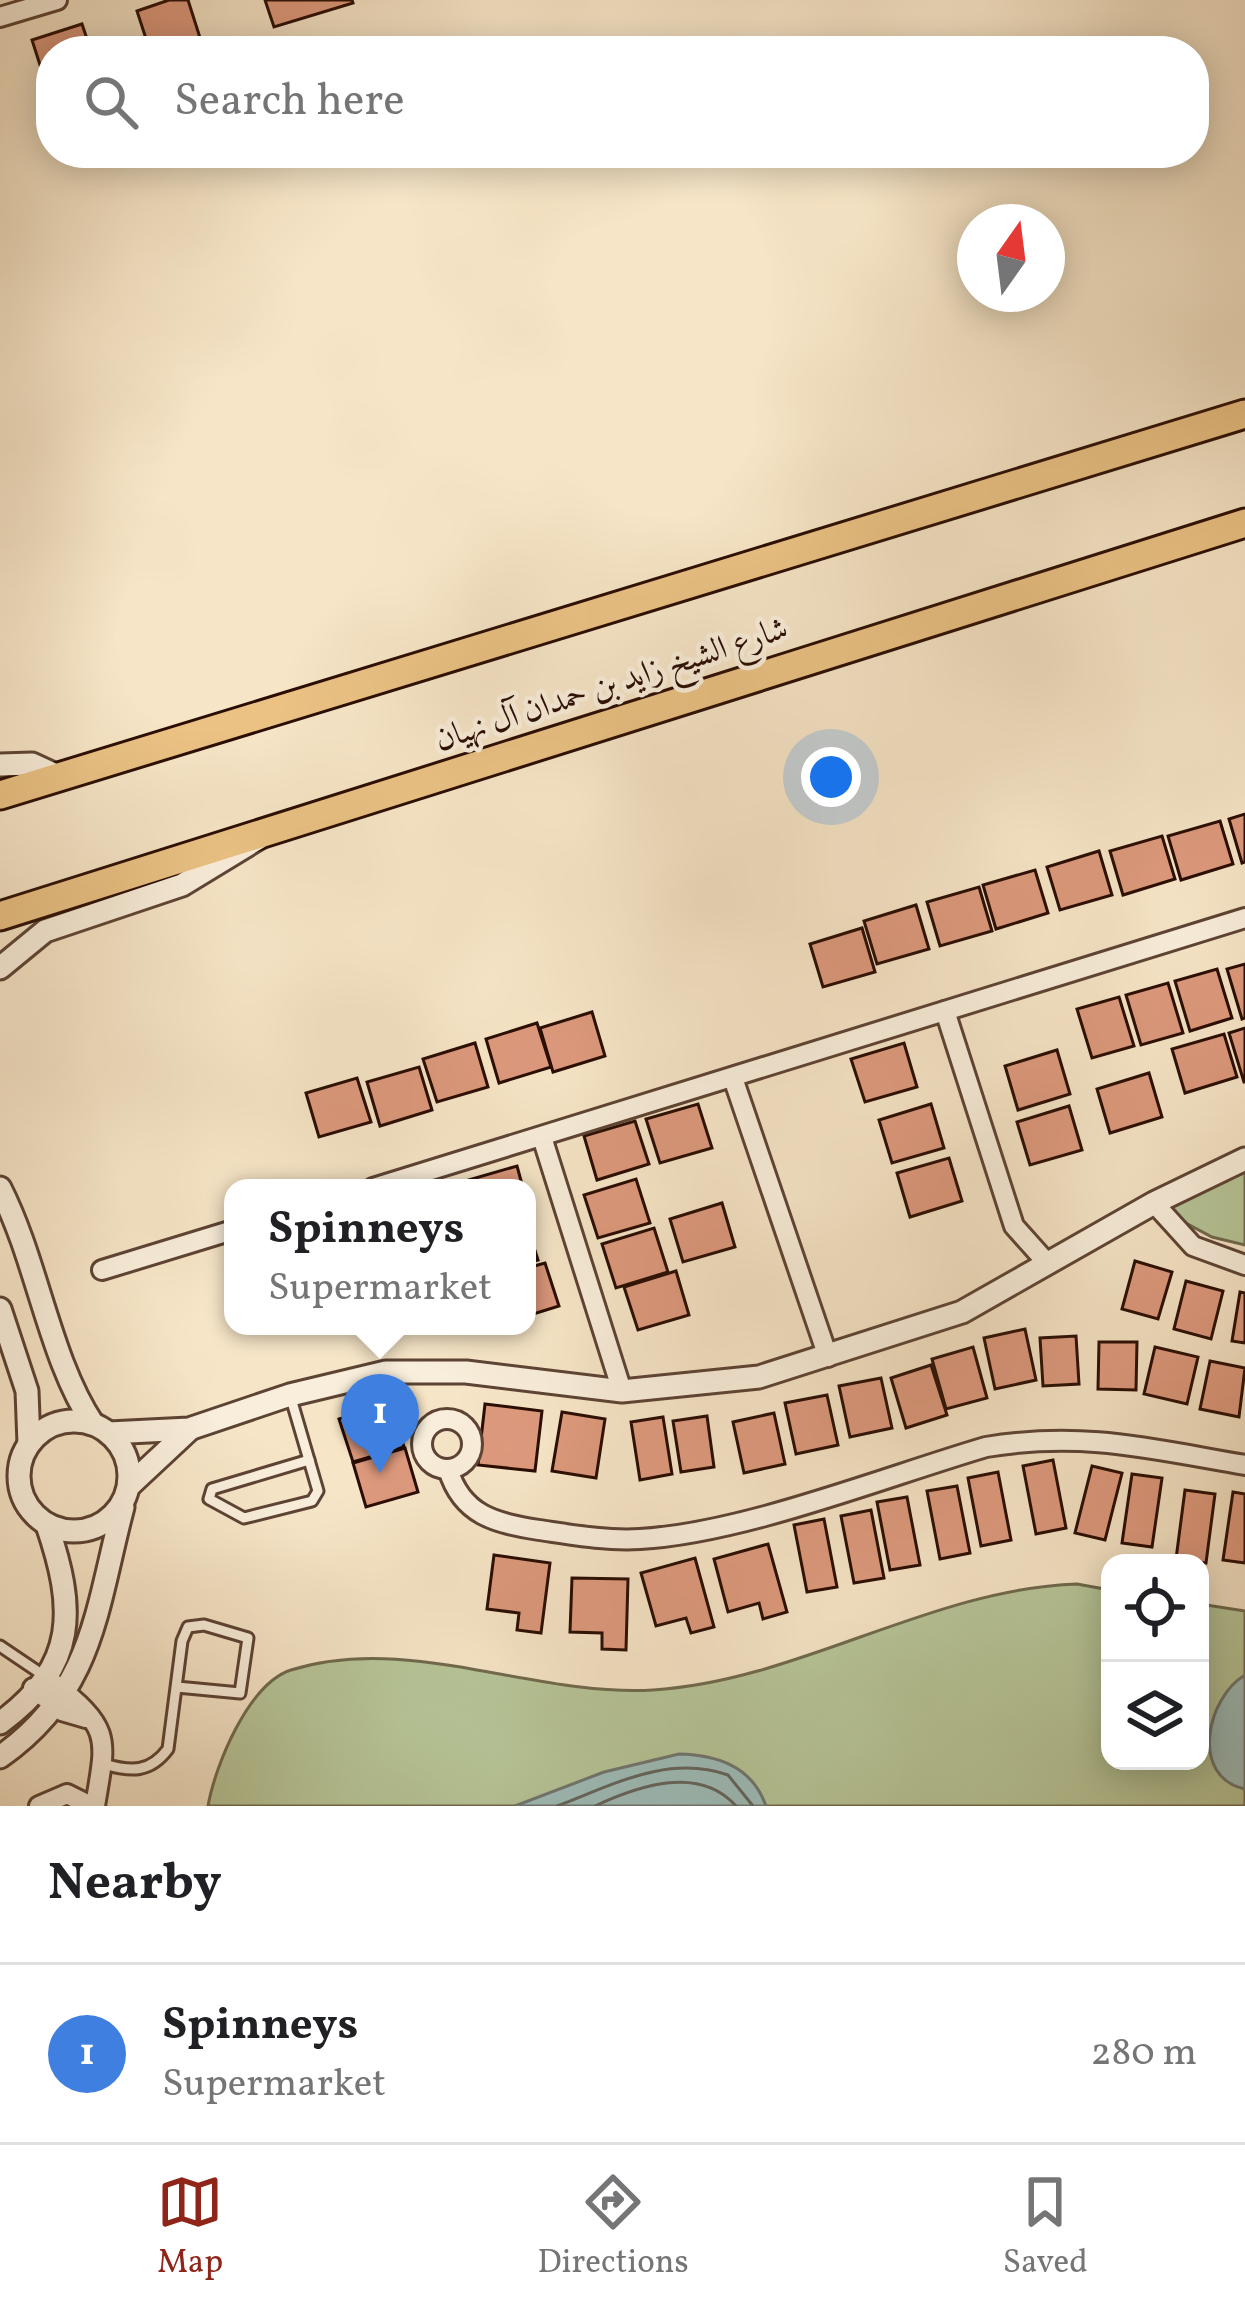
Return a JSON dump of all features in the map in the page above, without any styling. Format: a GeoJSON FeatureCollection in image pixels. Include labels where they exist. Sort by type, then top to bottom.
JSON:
{"type":"FeatureCollection","features":[{"type":"Feature","properties":{"kind":"main road"},"geometry":{"type":"LineString","coordinates":[[0,795],[1245,414]]}},
{"type":"Feature","properties":{"kind":"main road","name":"شارع الشيخ زايد بن حمدان آل نهيان"},"geometry":{"type":"LineString","coordinates":[[0,916],[1245,523]]}},
{"type":"Feature","properties":{"kind":"street"},"geometry":{"type":"LineString","coordinates":[[0,17],[57,0]]}},
{"type":"Feature","properties":{"kind":"street"},"geometry":{"type":"LineString","coordinates":[[0,765],[32,764],[60,777]]}},
{"type":"Feature","properties":{"kind":"street"},"geometry":{"type":"LineString","coordinates":[[0,968],[45,931],[182,885],[264,834]]}},
{"type":"Feature","properties":{"kind":"street"},"geometry":{"type":"LineString","coordinates":[[403,1179],[1245,918]]}},
{"type":"Feature","properties":{"kind":"street"},"geometry":{"type":"LineString","coordinates":[[945,1011],[1014,1226],[1048,1264]]}},
{"type":"Feature","properties":{"kind":"street"},"geometry":{"type":"LineString","coordinates":[[733,1078],[829,1357]]}},
{"type":"Feature","properties":{"kind":"street"},"geometry":{"type":"LineString","coordinates":[[542,1137],[622,1391]]}},
{"type":"Feature","properties":{"kind":"street"},"geometry":{"type":"LineString","coordinates":[[28,1444],[58,1423],[189,1429],[346,1379],[425,1370],[622,1391],[712,1386],[829,1357],[962,1312],[1154,1203],[1245,1159]]}},
{"type":"Feature","properties":{"kind":"street"},"geometry":{"type":"LineString","coordinates":[[0,1188],[33,1259],[69,1381],[126,1456],[127,1493],[90,1645],[60,1699],[0,1757]]}},
{"type":"Feature","properties":{"kind":"street"},"geometry":{"type":"LineString","coordinates":[[1154,1203],[1193,1246],[1245,1265]]}},
{"type":"Feature","properties":{"kind":"street"},"geometry":{"type":"LineString","coordinates":[[102,1270],[224,1233]]}},
{"type":"Feature","properties":{"kind":"street"},"geometry":{"type":"LineString","coordinates":[[0,1309],[27,1391],[28,1444],[20,1460],[22,1498],[47,1525],[64,1574],[69,1620],[38,1681],[0,1723]]}},
{"type":"Feature","properties":{"kind":"street"},"geometry":{"type":"LineString","coordinates":[[14,1347],[54,1334]]}},
{"type":"Feature","properties":{"kind":"street"},"geometry":{"type":"LineString","coordinates":[[47,1525],[62,1531],[92,1530],[189,1429]]}},
{"type":"Feature","properties":{"kind":"street"},"geometry":{"type":"LineString","coordinates":[[448,1469],[461,1499],[487,1520],[639,1539],[713,1526],[986,1447],[1032,1439],[1121,1441],[1245,1465]]}},
{"type":"Feature","properties":{"kind":"street"},"geometry":{"type":"LineString","coordinates":[[38,1681],[86,1718],[104,1739],[104,1767],[88,1803],[57,1795],[39,1806]]}},
{"type":"Feature","properties":{"kind":"lane"},"geometry":{"type":"LineString","coordinates":[[290,1395],[318,1490],[307,1503],[244,1518],[209,1499],[217,1487],[309,1460]]}},
{"type":"Feature","properties":{"kind":"lane"},"geometry":{"type":"LineString","coordinates":[[104,1767],[139,1770],[163,1756],[172,1740],[177,1687],[188,1627],[203,1625],[248,1638],[240,1693],[177,1687]]}},
{"type":"Feature","properties":{"kind":"lane"},"geometry":{"type":"LineString","coordinates":[[0,1646],[38,1681]]}},
{"type":"Feature","properties":{"kind":"green space"},"geometry":{"type":"Polygon","coordinates":[[[1245,1162],[1245,1245],[1212,1237],[1169,1214],[1169,1200],[1245,1162]]]}},
{"type":"Feature","properties":{"kind":"green space"},"geometry":{"type":"Polygon","coordinates":[[[1077,1584],[1101,1588],[1101,1770],[1209,1770],[1209,1605],[1245,1611],[1245,1806],[208,1806],[236,1728],[261,1692],[291,1670],[380,1658],[562,1685],[653,1690],[760,1670],[969,1601],[1077,1584]]]}},
{"type":"Feature","properties":{"kind":"water"},"geometry":{"type":"Polygon","coordinates":[[[1245,1675],[1245,1789],[1227,1782],[1216,1769],[1210,1736],[1221,1700],[1245,1675]]]}},
{"type":"Feature","properties":{"kind":"water"},"geometry":{"type":"Polygon","coordinates":[[[679,1754],[732,1765],[752,1781],[766,1806],[515,1806],[604,1772],[679,1754]]]}},
{"type":"Feature","properties":{"kind":"building"},"geometry":{"type":"Polygon","coordinates":[[[169,0],[188,0],[199,36],[145,36],[137,11],[169,0]]]}},
{"type":"Feature","properties":{"kind":"building"},"geometry":{"type":"Polygon","coordinates":[[[265,0],[352,0],[353,3],[274,27],[265,0]]]}},
{"type":"Feature","properties":{"kind":"building"},"geometry":{"type":"Polygon","coordinates":[[[82,24],[86,36],[44,36],[82,24]]]}},
{"type":"Feature","properties":{"kind":"building"},"geometry":{"type":"Polygon","coordinates":[[[1245,814],[1245,862],[1242,863],[1229,819],[1245,814]]]}},
{"type":"Feature","properties":{"kind":"building"},"geometry":{"type":"Polygon","coordinates":[[[1220,821],[1233,864],[1181,880],[1168,836],[1220,821]]]}},
{"type":"Feature","properties":{"kind":"building"},"geometry":{"type":"Polygon","coordinates":[[[1162,836],[1175,879],[1123,895],[1110,851],[1162,836]]]}},
{"type":"Feature","properties":{"kind":"building"},"geometry":{"type":"Polygon","coordinates":[[[1099,851],[1112,895],[1060,910],[1047,867],[1099,851]]]}},
{"type":"Feature","properties":{"kind":"building"},"geometry":{"type":"Polygon","coordinates":[[[1035,870],[1048,913],[996,929],[983,885],[1035,870]]]}},
{"type":"Feature","properties":{"kind":"building"},"geometry":{"type":"Polygon","coordinates":[[[979,887],[992,931],[940,946],[927,902],[979,887]]]}},
{"type":"Feature","properties":{"kind":"building"},"geometry":{"type":"Polygon","coordinates":[[[916,905],[929,949],[877,964],[864,921],[916,905]]]}},
{"type":"Feature","properties":{"kind":"building"},"geometry":{"type":"Polygon","coordinates":[[[862,928],[875,972],[823,987],[810,944],[862,928]]]}},
{"type":"Feature","properties":{"kind":"building"},"geometry":{"type":"Polygon","coordinates":[[[1245,964],[1245,1018],[1242,1019],[1227,969],[1245,964]]]}},
{"type":"Feature","properties":{"kind":"building"},"geometry":{"type":"Polygon","coordinates":[[[1217,969],[1232,1018],[1190,1031],[1175,981],[1217,969]]]}},
{"type":"Feature","properties":{"kind":"building"},"geometry":{"type":"Polygon","coordinates":[[[1168,983],[1183,1033],[1141,1045],[1126,995],[1168,983]]]}},
{"type":"Feature","properties":{"kind":"building"},"geometry":{"type":"Polygon","coordinates":[[[1119,997],[1134,1046],[1092,1058],[1077,1009],[1119,997]]]}},
{"type":"Feature","properties":{"kind":"building"},"geometry":{"type":"Polygon","coordinates":[[[592,1012],[605,1056],[553,1072],[540,1028],[592,1012]]]}},
{"type":"Feature","properties":{"kind":"building"},"geometry":{"type":"Polygon","coordinates":[[[537,1023],[551,1067],[499,1083],[486,1039],[537,1023]]]}},
{"type":"Feature","properties":{"kind":"building"},"geometry":{"type":"Polygon","coordinates":[[[1245,1028],[1245,1082],[1244,1082],[1229,1033],[1245,1028]]]}},
{"type":"Feature","properties":{"kind":"building"},"geometry":{"type":"Polygon","coordinates":[[[1224,1034],[1237,1077],[1185,1093],[1172,1049],[1224,1034]]]}},
{"type":"Feature","properties":{"kind":"building"},"geometry":{"type":"Polygon","coordinates":[[[475,1043],[488,1087],[437,1102],[423,1059],[475,1043]]]}},
{"type":"Feature","properties":{"kind":"building"},"geometry":{"type":"Polygon","coordinates":[[[904,1043],[917,1087],[865,1102],[851,1059],[904,1043]]]}},
{"type":"Feature","properties":{"kind":"building"},"geometry":{"type":"Polygon","coordinates":[[[1057,1050],[1070,1094],[1018,1110],[1005,1066],[1057,1050]]]}},
{"type":"Feature","properties":{"kind":"building"},"geometry":{"type":"Polygon","coordinates":[[[419,1067],[432,1110],[380,1126],[367,1082],[419,1067]]]}},
{"type":"Feature","properties":{"kind":"building"},"geometry":{"type":"Polygon","coordinates":[[[1149,1073],[1162,1117],[1110,1133],[1097,1089],[1149,1073]]]}},
{"type":"Feature","properties":{"kind":"building"},"geometry":{"type":"Polygon","coordinates":[[[357,1078],[371,1122],[319,1137],[306,1093],[357,1078]]]}},
{"type":"Feature","properties":{"kind":"building"},"geometry":{"type":"Polygon","coordinates":[[[698,1104],[712,1148],[660,1163],[646,1119],[698,1104]]]}},
{"type":"Feature","properties":{"kind":"building"},"geometry":{"type":"Polygon","coordinates":[[[931,1104],[944,1148],[892,1163],[879,1120],[931,1104]]]}},
{"type":"Feature","properties":{"kind":"building"},"geometry":{"type":"Polygon","coordinates":[[[1069,1106],[1082,1150],[1030,1165],[1017,1122],[1069,1106]]]}},
{"type":"Feature","properties":{"kind":"building"},"geometry":{"type":"Polygon","coordinates":[[[635,1121],[649,1164],[597,1180],[584,1136],[635,1121]]]}},
{"type":"Feature","properties":{"kind":"building"},"geometry":{"type":"Polygon","coordinates":[[[949,1158],[962,1201],[910,1217],[897,1173],[949,1158]]]}},
{"type":"Feature","properties":{"kind":"building"},"geometry":{"type":"Polygon","coordinates":[[[517,1166],[521,1179],[472,1179],[517,1166]]]}},
{"type":"Feature","properties":{"kind":"building"},"geometry":{"type":"Polygon","coordinates":[[[636,1179],[650,1223],[598,1238],[584,1195],[636,1179]]]}},
{"type":"Feature","properties":{"kind":"building"},"geometry":{"type":"Polygon","coordinates":[[[722,1203],[735,1247],[683,1262],[670,1219],[722,1203]]]}},
{"type":"Feature","properties":{"kind":"building"},"geometry":{"type":"Polygon","coordinates":[[[654,1228],[668,1272],[616,1288],[602,1244],[654,1228]]]}},
{"type":"Feature","properties":{"kind":"building"},"geometry":{"type":"Polygon","coordinates":[[[1135,1261],[1172,1272],[1158,1319],[1122,1309],[1135,1261]]]}},
{"type":"Feature","properties":{"kind":"building"},"geometry":{"type":"Polygon","coordinates":[[[545,1263],[559,1306],[536,1313],[536,1266],[545,1263]]]}},
{"type":"Feature","properties":{"kind":"building"},"geometry":{"type":"Polygon","coordinates":[[[676,1271],[689,1315],[638,1330],[624,1287],[676,1271]]]}},
{"type":"Feature","properties":{"kind":"building"},"geometry":{"type":"Polygon","coordinates":[[[1186,1281],[1223,1291],[1211,1339],[1174,1329],[1186,1281]]]}},
{"type":"Feature","properties":{"kind":"building"},"geometry":{"type":"Polygon","coordinates":[[[1240,1292],[1245,1293],[1245,1343],[1232,1341],[1240,1292]]]}},
{"type":"Feature","properties":{"kind":"building"},"geometry":{"type":"Polygon","coordinates":[[[1025,1329],[1036,1380],[995,1389],[984,1338],[1025,1329]]]}},
{"type":"Feature","properties":{"kind":"building"},"geometry":{"type":"Polygon","coordinates":[[[1076,1336],[1079,1384],[1043,1386],[1040,1338],[1076,1336]]]}},
{"type":"Feature","properties":{"kind":"building"},"geometry":{"type":"Polygon","coordinates":[[[1099,1342],[1137,1342],[1136,1390],[1098,1389],[1099,1342]]]}},
{"type":"Feature","properties":{"kind":"building"},"geometry":{"type":"Polygon","coordinates":[[[973,1347],[987,1398],[946,1409],[932,1359],[973,1347]]]}},
{"type":"Feature","properties":{"kind":"building"},"geometry":{"type":"Polygon","coordinates":[[[1155,1347],[1198,1357],[1187,1404],[1144,1394],[1155,1347]]]}},
{"type":"Feature","properties":{"kind":"building"},"geometry":{"type":"Polygon","coordinates":[[[1210,1361],[1245,1368],[1239,1417],[1200,1409],[1210,1361]]]}},
{"type":"Feature","properties":{"kind":"building"},"geometry":{"type":"Polygon","coordinates":[[[931,1365],[947,1415],[906,1428],[891,1378],[931,1365]]]}},
{"type":"Feature","properties":{"kind":"building"},"geometry":{"type":"Polygon","coordinates":[[[881,1378],[892,1428],[850,1437],[839,1386],[881,1378]]]}},
{"type":"Feature","properties":{"kind":"building"},"geometry":{"type":"Polygon","coordinates":[[[827,1395],[838,1445],[796,1454],[785,1403],[827,1395]]]}},
{"type":"Feature","properties":{"kind":"building"},"geometry":{"type":"Polygon","coordinates":[[[391,1403],[404,1447],[353,1462],[339,1419],[391,1403]]]}},
{"type":"Feature","properties":{"kind":"building"},"geometry":{"type":"Polygon","coordinates":[[[485,1404],[542,1411],[535,1471],[478,1465],[485,1404]]]}},
{"type":"Feature","properties":{"kind":"building"},"geometry":{"type":"Polygon","coordinates":[[[562,1412],[605,1419],[596,1478],[552,1471],[562,1412]]]}},
{"type":"Feature","properties":{"kind":"building"},"geometry":{"type":"Polygon","coordinates":[[[774,1413],[785,1464],[744,1473],[733,1422],[774,1413]]]}},
{"type":"Feature","properties":{"kind":"building"},"geometry":{"type":"Polygon","coordinates":[[[707,1416],[714,1467],[681,1472],[673,1421],[707,1416]]]}},
{"type":"Feature","properties":{"kind":"building"},"geometry":{"type":"Polygon","coordinates":[[[663,1417],[672,1474],[640,1480],[631,1422],[663,1417]]]}},
{"type":"Feature","properties":{"kind":"building"},"geometry":{"type":"Polygon","coordinates":[[[405,1448],[418,1492],[366,1507],[353,1463],[405,1448]]]}},
{"type":"Feature","properties":{"kind":"building"},"geometry":{"type":"Polygon","coordinates":[[[1053,1460],[1066,1528],[1036,1534],[1023,1466],[1053,1460]]]}},
{"type":"Feature","properties":{"kind":"building"},"geometry":{"type":"Polygon","coordinates":[[[1092,1466],[1122,1473],[1105,1540],[1075,1533],[1092,1466]]]}},
{"type":"Feature","properties":{"kind":"building"},"geometry":{"type":"Polygon","coordinates":[[[998,1472],[1011,1540],[981,1546],[968,1478],[998,1472]]]}},
{"type":"Feature","properties":{"kind":"building"},"geometry":{"type":"Polygon","coordinates":[[[1132,1474],[1162,1478],[1152,1547],[1122,1543],[1132,1474]]]}},
{"type":"Feature","properties":{"kind":"building"},"geometry":{"type":"Polygon","coordinates":[[[957,1486],[970,1553],[940,1559],[927,1491],[957,1486]]]}},
{"type":"Feature","properties":{"kind":"building"},"geometry":{"type":"Polygon","coordinates":[[[1185,1490],[1215,1494],[1207,1554],[1177,1554],[1185,1490]]]}},
{"type":"Feature","properties":{"kind":"building"},"geometry":{"type":"Polygon","coordinates":[[[1233,1492],[1245,1494],[1245,1563],[1223,1560],[1233,1492]]]}},
{"type":"Feature","properties":{"kind":"building"},"geometry":{"type":"Polygon","coordinates":[[[907,1497],[920,1565],[890,1570],[877,1502],[907,1497]]]}},
{"type":"Feature","properties":{"kind":"building"},"geometry":{"type":"Polygon","coordinates":[[[871,1510],[884,1578],[854,1583],[841,1516],[871,1510]]]}},
{"type":"Feature","properties":{"kind":"building"},"geometry":{"type":"Polygon","coordinates":[[[824,1519],[837,1587],[807,1592],[794,1525],[824,1519]]]}},
{"type":"Feature","properties":{"kind":"building"},"geometry":{"type":"Polygon","coordinates":[[[768,1544],[787,1612],[763,1619],[759,1603],[728,1612],[714,1559],[768,1544]]]}},
{"type":"Feature","properties":{"kind":"building"},"geometry":{"type":"Polygon","coordinates":[[[494,1555],[550,1563],[541,1633],[517,1630],[519,1613],[487,1609],[494,1555]]]}},
{"type":"Feature","properties":{"kind":"building"},"geometry":{"type":"Polygon","coordinates":[[[695,1558],[714,1627],[691,1633],[686,1618],[656,1626],[641,1573],[695,1558]]]}},
{"type":"Feature","properties":{"kind":"building"},"geometry":{"type":"Polygon","coordinates":[[[572,1578],[628,1579],[626,1650],[602,1649],[602,1633],[570,1632],[572,1578]]]}},
{"type":"Feature","properties":{"kind":"place","name":"Spinneys"},"geometry":{"type":"Point","coordinates":[380,1473]}}]}
